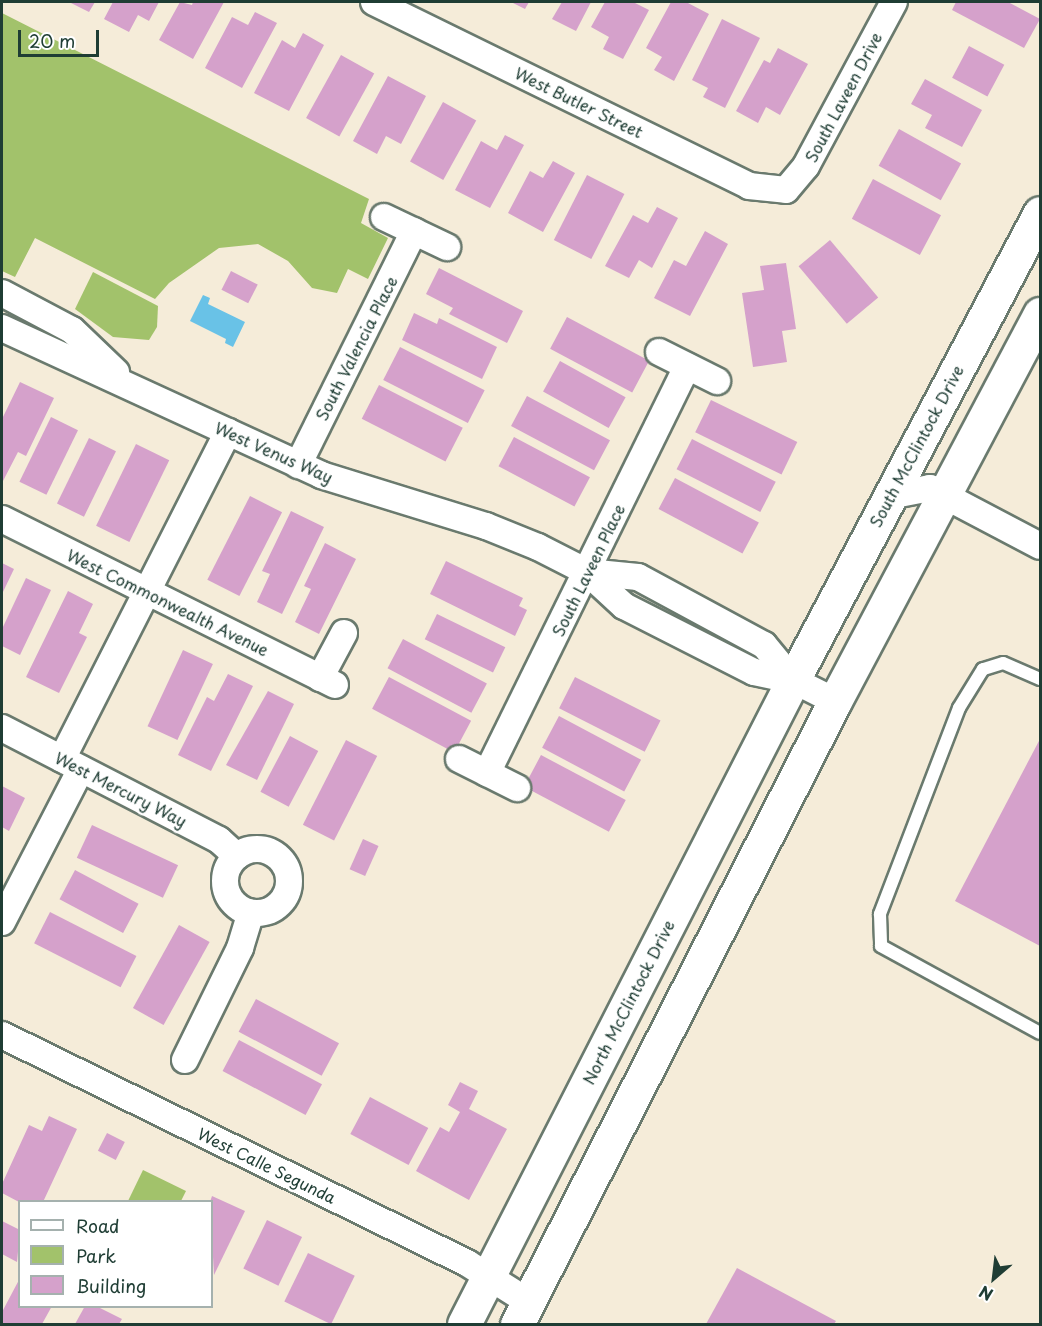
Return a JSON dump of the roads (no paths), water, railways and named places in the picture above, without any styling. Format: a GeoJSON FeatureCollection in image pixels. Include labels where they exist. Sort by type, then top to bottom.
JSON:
{"type":"FeatureCollection","features":[{"type":"Feature","properties":{"kind":"main road","name":"South McClintock Drive"},"geometry":{"type":"LineString","coordinates":[[793,680],[1041,213]]}},
{"type":"Feature","properties":{"kind":"main road"},"geometry":{"type":"LineString","coordinates":[[523,1313],[835,701],[1041,314]]}},
{"type":"Feature","properties":{"kind":"main road","name":"North McClintock Drive"},"geometry":{"type":"LineString","coordinates":[[464,1324],[793,680]]}},
{"type":"Feature","properties":{"kind":"street","name":"West Butler Street"},"geometry":{"type":"LineString","coordinates":[[375,2],[749,186],[786,190]]}},
{"type":"Feature","properties":{"kind":"street","name":"South Laveen Drive"},"geometry":{"type":"LineString","coordinates":[[786,190],[806,166],[894,2]]}},
{"type":"Feature","properties":{"kind":"street"},"geometry":{"type":"LineString","coordinates":[[384,217],[447,247]]}},
{"type":"Feature","properties":{"kind":"street","name":"South Valencia Place"},"geometry":{"type":"LineString","coordinates":[[298,465],[414,231]]}},
{"type":"Feature","properties":{"kind":"street"},"geometry":{"type":"LineString","coordinates":[[2,292],[72,330],[130,385]]}},
{"type":"Feature","properties":{"kind":"street","name":"West Venus Way"},"geometry":{"type":"LineString","coordinates":[[2,327],[298,465],[486,526],[588,572],[638,577],[764,645],[793,680]]}},
{"type":"Feature","properties":{"kind":"street"},"geometry":{"type":"LineString","coordinates":[[659,352],[717,381]]}},
{"type":"Feature","properties":{"kind":"street","name":"South Laveen Place"},"geometry":{"type":"LineString","coordinates":[[487,773],[588,572],[687,366]]}},
{"type":"Feature","properties":{"kind":"street"},"geometry":{"type":"LineString","coordinates":[[2,921],[148,592],[228,432]]}},
{"type":"Feature","properties":{"kind":"street"},"geometry":{"type":"LineString","coordinates":[[889,496],[930,488],[1041,546]]}},
{"type":"Feature","properties":{"kind":"street","name":"West Commonwealth Avenue"},"geometry":{"type":"LineString","coordinates":[[2,519],[328,681],[344,633]]}},
{"type":"Feature","properties":{"kind":"street","name":"West Venus Way"},"geometry":{"type":"LineString","coordinates":[[588,572],[624,606],[648,619],[754,672],[793,680],[835,701]]}},
{"type":"Feature","properties":{"kind":"street"},"geometry":{"type":"LineString","coordinates":[[648,619],[663,590]]}},
{"type":"Feature","properties":{"kind":"street","name":"West Mercury Way"},"geometry":{"type":"LineString","coordinates":[[2,728],[219,840],[237,856]]}},
{"type":"Feature","properties":{"kind":"street"},"geometry":{"type":"LineString","coordinates":[[459,759],[517,788]]}},
{"type":"Feature","properties":{"kind":"street"},"geometry":{"type":"LineString","coordinates":[[246,851],[267,851],[277,856],[288,873],[289,884],[280,903],[272,909],[251,913],[233,903],[228,894],[226,873],[237,856],[246,851]]}},
{"type":"Feature","properties":{"kind":"street"},"geometry":{"type":"LineString","coordinates":[[185,1060],[240,948],[251,913]]}},
{"type":"Feature","properties":{"kind":"street","name":"West Calle Segunda"},"geometry":{"type":"LineString","coordinates":[[2,1035],[489,1274],[523,1313]]}},
{"type":"Feature","properties":{"kind":"lane"},"geometry":{"type":"LineString","coordinates":[[1041,679],[1003,663],[983,669],[958,708],[880,914],[881,946],[1041,1034]]}},
{"type":"Feature","properties":{"kind":"water"},"geometry":{"type":"Polygon","coordinates":[[[203,295],[210,298],[208,304],[245,322],[233,347],[225,343],[226,339],[190,321],[203,295]]]}}]}
